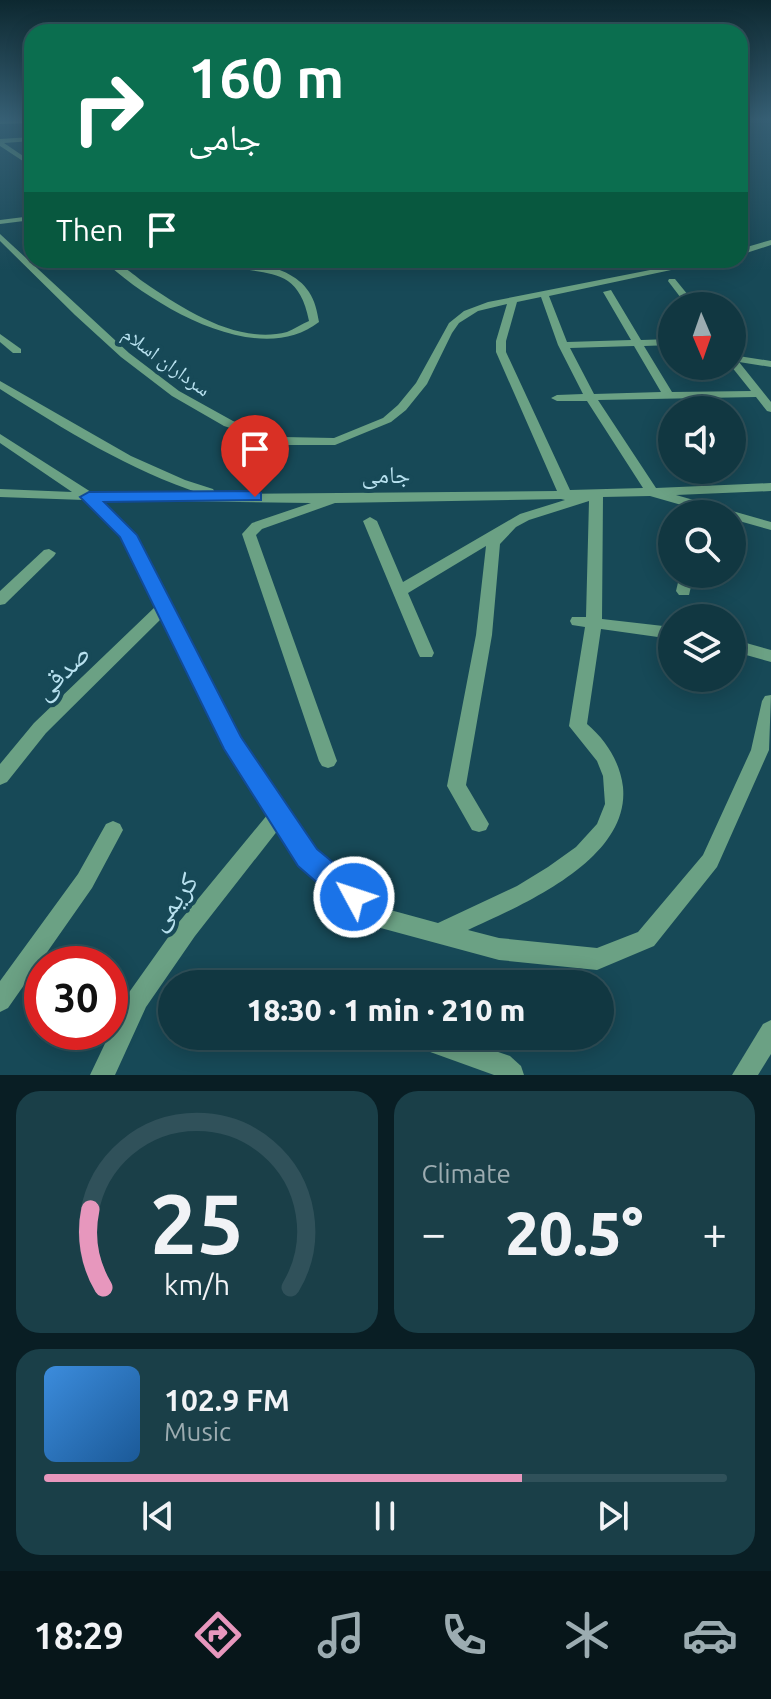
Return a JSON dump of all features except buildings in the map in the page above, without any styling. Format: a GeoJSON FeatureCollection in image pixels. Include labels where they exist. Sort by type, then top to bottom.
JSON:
{"type":"FeatureCollection","features":[{"type":"Feature","properties":{"kind":"street"},"geometry":{"type":"LineString","coordinates":[[0,222],[24,219]]}},
{"type":"Feature","properties":{"kind":"street","name":"سرداران اسلام"},"geometry":{"type":"LineString","coordinates":[[0,236],[24,259]]}},
{"type":"Feature","properties":{"kind":"street"},"geometry":{"type":"LineString","coordinates":[[748,249],[771,242]]}},
{"type":"Feature","properties":{"kind":"street","name":"سرداران اسلام"},"geometry":{"type":"LineString","coordinates":[[33,268],[127,359],[204,411],[236,428],[274,440],[335,440],[387,420],[422,383],[453,323],[466,313],[513,300],[674,268]]}},
{"type":"Feature","properties":{"kind":"street"},"geometry":{"type":"LineString","coordinates":[[118,268],[151,292],[216,329],[276,335],[304,330],[314,322],[311,300],[301,284],[256,268]]}},
{"type":"Feature","properties":{"kind":"street"},"geometry":{"type":"LineString","coordinates":[[672,281],[681,292]]}},
{"type":"Feature","properties":{"kind":"street"},"geometry":{"type":"LineString","coordinates":[[608,292],[668,395]]}},
{"type":"Feature","properties":{"kind":"street"},"geometry":{"type":"LineString","coordinates":[[544,294],[563,345],[590,397],[652,492],[672,500]]}},
{"type":"Feature","properties":{"kind":"street"},"geometry":{"type":"LineString","coordinates":[[513,300],[501,341],[501,352],[566,496]]}},
{"type":"Feature","properties":{"kind":"street"},"geometry":{"type":"LineString","coordinates":[[0,337],[17,351]]}},
{"type":"Feature","properties":{"kind":"street"},"geometry":{"type":"LineString","coordinates":[[563,345],[658,342]]}},
{"type":"Feature","properties":{"kind":"street"},"geometry":{"type":"LineString","coordinates":[[746,361],[771,364]]}},
{"type":"Feature","properties":{"kind":"street"},"geometry":{"type":"LineString","coordinates":[[746,377],[771,409]]}},
{"type":"Feature","properties":{"kind":"street"},"geometry":{"type":"LineString","coordinates":[[0,384],[67,426],[168,480],[226,497]]}},
{"type":"Feature","properties":{"kind":"street"},"geometry":{"type":"LineString","coordinates":[[557,398],[759,394]]}},
{"type":"Feature","properties":{"kind":"street"},"geometry":{"type":"LineString","coordinates":[[0,438],[89,497],[128,535],[232,743],[307,857],[377,917],[499,949],[597,959],[646,939],[710,861],[760,750],[771,701]]}},
{"type":"Feature","properties":{"kind":"street","name":"جامی"},"geometry":{"type":"LineString","coordinates":[[0,493],[89,497],[566,496],[771,487]]}},
{"type":"Feature","properties":{"kind":"street"},"geometry":{"type":"LineString","coordinates":[[400,591],[514,521],[596,495],[578,726],[598,743],[618,791],[610,815],[592,847],[555,874],[518,898],[439,933]]}},
{"type":"Feature","properties":{"kind":"street"},"geometry":{"type":"LineString","coordinates":[[328,761],[249,534],[257,526],[341,497]]}},
{"type":"Feature","properties":{"kind":"street"},"geometry":{"type":"LineString","coordinates":[[746,519],[771,526]]}},
{"type":"Feature","properties":{"kind":"street"},"geometry":{"type":"LineString","coordinates":[[370,521],[426,653]]}},
{"type":"Feature","properties":{"kind":"street"},"geometry":{"type":"LineString","coordinates":[[479,824],[456,786],[484,635],[493,544],[500,531]]}},
{"type":"Feature","properties":{"kind":"street"},"geometry":{"type":"LineString","coordinates":[[0,600],[49,553]]}},
{"type":"Feature","properties":{"kind":"street","name":"صدقی"},"geometry":{"type":"LineString","coordinates":[[0,777],[40,728],[163,608]]}},
{"type":"Feature","properties":{"kind":"street"},"geometry":{"type":"LineString","coordinates":[[586,622],[658,631]]}},
{"type":"Feature","properties":{"kind":"street"},"geometry":{"type":"LineString","coordinates":[[746,649],[771,656]]}},
{"type":"Feature","properties":{"kind":"street","name":"کریمی"},"geometry":{"type":"LineString","coordinates":[[102,1075],[138,999],[187,929],[279,814]]}},
{"type":"Feature","properties":{"kind":"street"},"geometry":{"type":"LineString","coordinates":[[0,1000],[85,881],[113,830]]}},
{"type":"Feature","properties":{"kind":"street"},"geometry":{"type":"LineString","coordinates":[[744,1075],[771,1032]]}},
{"type":"Feature","properties":{"kind":"street"},"geometry":{"type":"LineString","coordinates":[[457,1050],[501,1065],[512,1075]]}},
{"type":"Feature","properties":{"kind":"route"},"geometry":{"type":"LineString","coordinates":[[255,497],[89,497],[128,535],[232,743],[307,857],[354,897]]}}]}
